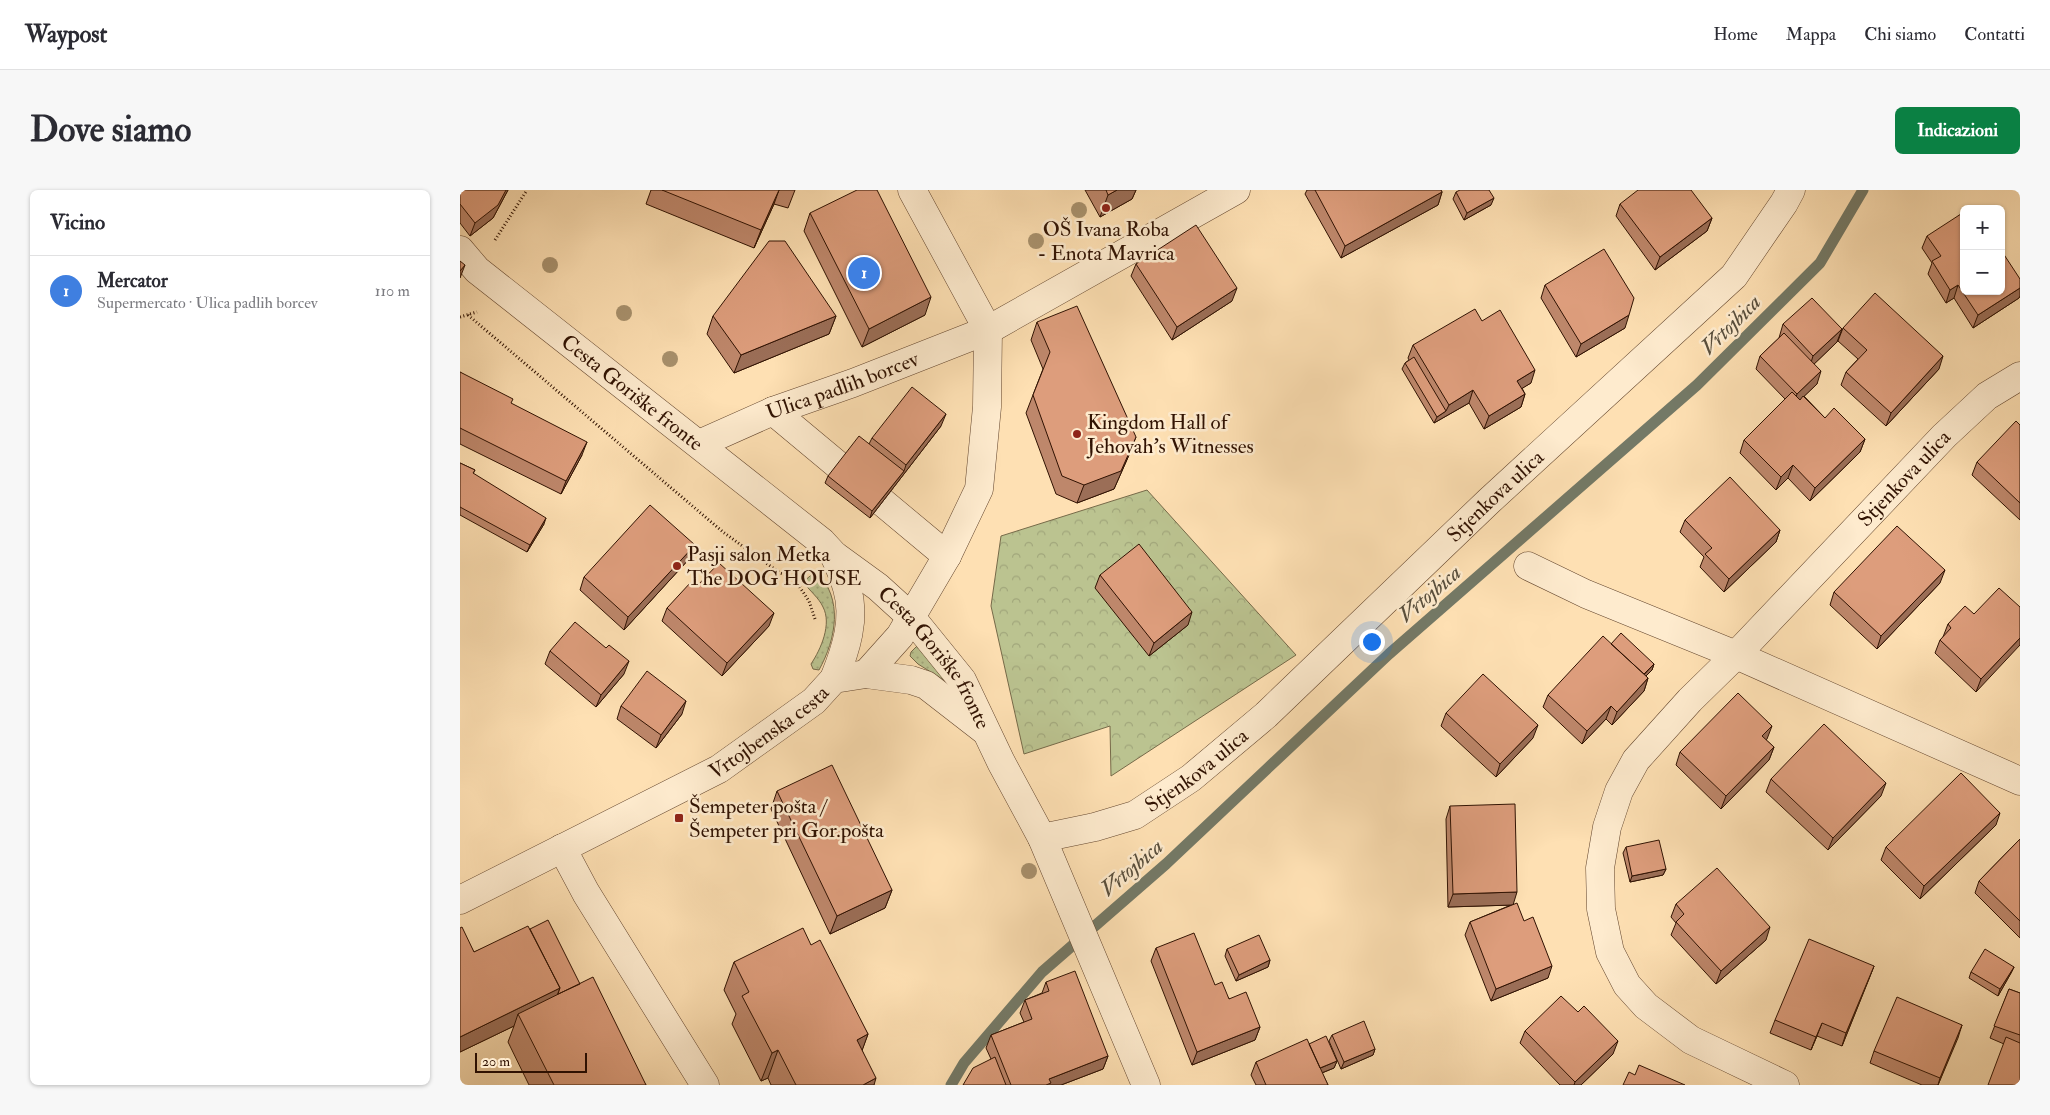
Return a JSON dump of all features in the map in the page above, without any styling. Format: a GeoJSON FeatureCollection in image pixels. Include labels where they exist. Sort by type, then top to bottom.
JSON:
{"type":"FeatureCollection","features":[{"type":"Feature","properties":{"kind":"street"},"geometry":{"type":"LineString","coordinates":[[866,674],[900,636],[947,556],[979,489],[987,407],[988,330],[912,190]]}},
{"type":"Feature","properties":{"kind":"street","name":"Ulica padlih borcev"},"geometry":{"type":"LineString","coordinates":[[699,444],[773,411],[853,383],[988,330],[1236,190]]}},
{"type":"Feature","properties":{"kind":"street","name":"Stjenkova ulica"},"geometry":{"type":"LineString","coordinates":[[1042,838],[1095,827],[1135,815],[1191,778],[1266,715],[1489,501],[1734,276],[1791,190]]}},
{"type":"Feature","properties":{"kind":"street","name":"Cesta Goriške fronte"},"geometry":{"type":"LineString","coordinates":[[460,250],[477,270],[822,542],[834,555],[878,587],[911,617],[962,680],[1042,838],[1146,1085]]}},
{"type":"Feature","properties":{"kind":"street","name":"Stjenkova ulica"},"geometry":{"type":"LineString","coordinates":[[1785,1085],[1691,1040],[1646,1006],[1627,985],[1610,952],[1601,909],[1600,868],[1607,827],[1619,791],[1636,760],[1690,700],[1736,656],[1944,436],[1987,396],[2020,376]]}},
{"type":"Feature","properties":{"kind":"street"},"geometry":{"type":"LineString","coordinates":[[773,411],[947,556]]}},
{"type":"Feature","properties":{"kind":"street"},"geometry":{"type":"LineString","coordinates":[[834,555],[847,587],[851,612],[847,646],[834,679]]}},
{"type":"Feature","properties":{"kind":"street"},"geometry":{"type":"LineString","coordinates":[[1528,566],[1586,594],[1736,656],[2020,781]]}},
{"type":"Feature","properties":{"kind":"street","name":"Vrtojbenska cesta"},"geometry":{"type":"LineString","coordinates":[[460,900],[719,769],[814,701],[834,679],[866,674],[911,680],[926,686],[986,730]]}},
{"type":"Feature","properties":{"kind":"street"},"geometry":{"type":"LineString","coordinates":[[562,848],[586,893],[705,1085]]}},
{"type":"Feature","properties":{"kind":"path"},"geometry":{"type":"LineString","coordinates":[[477,270],[527,190]]}},
{"type":"Feature","properties":{"kind":"path"},"geometry":{"type":"LineString","coordinates":[[468,314],[723,532],[780,573],[793,577],[808,600],[816,623]]}},
{"type":"Feature","properties":{"kind":"green space"},"geometry":{"type":"Polygon","coordinates":[[[1147,490],[1296,655],[1111,776],[1110,726],[1024,754],[991,606],[1001,536],[1147,490]]]}},
{"type":"Feature","properties":{"kind":"green space"},"geometry":{"type":"Polygon","coordinates":[[[816,571],[825,582],[834,606],[833,632],[830,645],[819,670],[813,669],[811,664],[826,629],[825,614],[819,600],[803,582],[816,571]]]}},
{"type":"Feature","properties":{"kind":"green space"},"geometry":{"type":"Polygon","coordinates":[[[917,646],[921,647],[972,715],[942,679],[918,664],[910,656],[917,646]]]}},
{"type":"Feature","properties":{"kind":"building"},"geometry":{"type":"Polygon","coordinates":[[[460,190],[506,190],[498,205],[475,223],[460,204],[460,190]]]}},
{"type":"Feature","properties":{"kind":"building"},"geometry":{"type":"Polygon","coordinates":[[[662,190],[779,190],[761,230],[662,190]]]}},
{"type":"Feature","properties":{"kind":"building"},"geometry":{"type":"Polygon","coordinates":[[[857,190],[877,190],[931,297],[869,329],[810,213],[857,190]]]}},
{"type":"Feature","properties":{"kind":"building"},"geometry":{"type":"Polygon","coordinates":[[[1106,190],[1117,190],[1108,195],[1106,190]]]}},
{"type":"Feature","properties":{"kind":"building"},"geometry":{"type":"Polygon","coordinates":[[[1315,190],[1441,190],[1442,192],[1345,246],[1315,190]]]}},
{"type":"Feature","properties":{"kind":"building"},"geometry":{"type":"Polygon","coordinates":[[[1460,190],[1489,190],[1494,198],[1467,213],[1456,192],[1460,190]]]}},
{"type":"Feature","properties":{"kind":"building"},"geometry":{"type":"Polygon","coordinates":[[[1638,190],[1691,190],[1712,218],[1660,257],[1620,204],[1638,190]]]}},
{"type":"Feature","properties":{"kind":"building"},"geometry":{"type":"Polygon","coordinates":[[[1960,215],[1960,288],[1958,285],[1950,290],[1932,261],[1941,256],[1927,236],[1960,215]]]}},
{"type":"Feature","properties":{"kind":"building"},"geometry":{"type":"Polygon","coordinates":[[[1196,225],[1237,288],[1177,327],[1136,264],[1196,225]]]}},
{"type":"Feature","properties":{"kind":"building"},"geometry":{"type":"Polygon","coordinates":[[[769,241],[785,241],[836,316],[741,355],[713,316],[769,241]]]}},
{"type":"Feature","properties":{"kind":"building"},"geometry":{"type":"Polygon","coordinates":[[[1604,249],[1634,298],[1629,315],[1581,344],[1545,285],[1604,249]]]}},
{"type":"Feature","properties":{"kind":"building"},"geometry":{"type":"Polygon","coordinates":[[[2005,256],[2020,279],[2020,288],[1978,315],[1965,295],[2005,295],[2005,256]]]}},
{"type":"Feature","properties":{"kind":"building"},"geometry":{"type":"Polygon","coordinates":[[[460,261],[465,265],[460,271],[460,261]]]}},
{"type":"Feature","properties":{"kind":"building"},"geometry":{"type":"Polygon","coordinates":[[[1875,293],[1943,356],[1891,413],[1846,372],[1867,350],[1843,328],[1875,293]]]}},
{"type":"Feature","properties":{"kind":"building"},"geometry":{"type":"Polygon","coordinates":[[[1812,298],[1842,329],[1813,356],[1783,324],[1812,298]]]}},
{"type":"Feature","properties":{"kind":"building","name":"Kingdom Hall of Jehovah’s Witnesses"},"geometry":{"type":"Polygon","coordinates":[[[1077,306],[1136,437],[1121,471],[1084,485],[1062,476],[1033,395],[1050,352],[1037,322],[1077,306]]]}},
{"type":"Feature","properties":{"kind":"building"},"geometry":{"type":"Polygon","coordinates":[[[1475,309],[1482,321],[1500,310],[1535,370],[1517,381],[1525,394],[1489,416],[1473,390],[1449,405],[1413,345],[1475,309]]]}},
{"type":"Feature","properties":{"kind":"building"},"geometry":{"type":"Polygon","coordinates":[[[1784,333],[1821,371],[1797,394],[1760,356],[1784,333]]]}},
{"type":"Feature","properties":{"kind":"building"},"geometry":{"type":"Polygon","coordinates":[[[1414,357],[1446,411],[1437,417],[1405,363],[1414,357]]]}},
{"type":"Feature","properties":{"kind":"building"},"geometry":{"type":"Polygon","coordinates":[[[460,372],[513,399],[511,403],[587,442],[566,481],[460,428],[460,372]]]}},
{"type":"Feature","properties":{"kind":"building"},"geometry":{"type":"Polygon","coordinates":[[[912,387],[946,414],[906,465],[872,438],[912,387]]]}},
{"type":"Feature","properties":{"kind":"building"},"geometry":{"type":"Polygon","coordinates":[[[1792,392],[1800,400],[1803,396],[1825,418],[1834,408],[1865,439],[1815,488],[1793,465],[1781,477],[1744,440],[1792,392]]]}},
{"type":"Feature","properties":{"kind":"building"},"geometry":{"type":"Polygon","coordinates":[[[2016,421],[2020,425],[2020,503],[1977,462],[2016,421]]]}},
{"type":"Feature","properties":{"kind":"building"},"geometry":{"type":"Polygon","coordinates":[[[859,436],[904,471],[872,511],[828,476],[859,436]]]}},
{"type":"Feature","properties":{"kind":"building"},"geometry":{"type":"Polygon","coordinates":[[[460,463],[475,470],[473,473],[546,518],[530,545],[460,507],[460,463]]]}},
{"type":"Feature","properties":{"kind":"building"},"geometry":{"type":"Polygon","coordinates":[[[1730,477],[1780,530],[1729,579],[1705,554],[1712,548],[1685,520],[1730,477]]]}},
{"type":"Feature","properties":{"kind":"building"},"geometry":{"type":"Polygon","coordinates":[[[650,505],[695,545],[628,617],[584,577],[650,505]]]}},
{"type":"Feature","properties":{"kind":"building"},"geometry":{"type":"Polygon","coordinates":[[[1897,526],[1945,570],[1881,636],[1834,592],[1897,526]]]}},
{"type":"Feature","properties":{"kind":"building"},"geometry":{"type":"Polygon","coordinates":[[[1139,544],[1192,612],[1154,643],[1100,575],[1139,544]]]}},
{"type":"Feature","properties":{"kind":"building"},"geometry":{"type":"Polygon","coordinates":[[[719,563],[774,613],[727,663],[667,608],[691,582],[696,587],[719,563]]]}},
{"type":"Feature","properties":{"kind":"building"},"geometry":{"type":"Polygon","coordinates":[[[1999,588],[2020,607],[2020,638],[1981,679],[1940,640],[1951,628],[1948,624],[1965,606],[1974,614],[1999,588]]]}},
{"type":"Feature","properties":{"kind":"building"},"geometry":{"type":"Polygon","coordinates":[[[575,622],[606,648],[609,645],[629,661],[601,695],[550,651],[575,622]]]}},
{"type":"Feature","properties":{"kind":"building"},"geometry":{"type":"Polygon","coordinates":[[[1621,633],[1654,664],[1644,674],[1611,644],[1621,633]]]}},
{"type":"Feature","properties":{"kind":"building"},"geometry":{"type":"Polygon","coordinates":[[[1603,636],[1648,678],[1617,712],[1611,706],[1587,731],[1548,695],[1603,636]]]}},
{"type":"Feature","properties":{"kind":"building"},"geometry":{"type":"Polygon","coordinates":[[[647,671],[686,701],[661,735],[621,706],[647,671]]]}},
{"type":"Feature","properties":{"kind":"building"},"geometry":{"type":"Polygon","coordinates":[[[1483,674],[1538,725],[1500,764],[1446,713],[1483,674]]]}},
{"type":"Feature","properties":{"kind":"building"},"geometry":{"type":"Polygon","coordinates":[[[1738,693],[1772,726],[1762,736],[1774,747],[1726,796],[1680,752],[1738,693]]]}},
{"type":"Feature","properties":{"kind":"building"},"geometry":{"type":"Polygon","coordinates":[[[1824,724],[1886,783],[1833,838],[1771,779],[1824,724]]]}},
{"type":"Feature","properties":{"kind":"building"},"geometry":{"type":"Polygon","coordinates":[[[832,765],[892,890],[837,916],[777,791],[832,765]]]}},
{"type":"Feature","properties":{"kind":"building"},"geometry":{"type":"Polygon","coordinates":[[[1961,773],[2000,813],[1924,886],[1886,847],[1961,773]]]}},
{"type":"Feature","properties":{"kind":"building"},"geometry":{"type":"Polygon","coordinates":[[[1515,804],[1517,892],[1453,894],[1450,806],[1515,804]]]}},
{"type":"Feature","properties":{"kind":"building"},"geometry":{"type":"Polygon","coordinates":[[[2020,839],[2020,921],[1979,881],[2020,839]]]}},
{"type":"Feature","properties":{"kind":"building"},"geometry":{"type":"Polygon","coordinates":[[[1659,840],[1666,869],[1632,876],[1626,847],[1659,840]]]}},
{"type":"Feature","properties":{"kind":"building"},"geometry":{"type":"Polygon","coordinates":[[[1717,868],[1770,927],[1721,971],[1676,922],[1684,914],[1676,904],[1717,868]]]}},
{"type":"Feature","properties":{"kind":"building"},"geometry":{"type":"Polygon","coordinates":[[[1517,903],[1524,921],[1533,917],[1552,966],[1496,989],[1470,922],[1517,903]]]}},
{"type":"Feature","properties":{"kind":"building"},"geometry":{"type":"Polygon","coordinates":[[[548,920],[580,984],[558,994],[560,988],[530,929],[548,920]]]}},
{"type":"Feature","properties":{"kind":"building"},"geometry":{"type":"Polygon","coordinates":[[[528,926],[560,988],[460,1037],[460,928],[462,927],[474,952],[528,926]]]}},
{"type":"Feature","properties":{"kind":"building"},"geometry":{"type":"Polygon","coordinates":[[[803,928],[811,945],[820,940],[868,1034],[857,1040],[876,1078],[863,1085],[796,1085],[778,1050],[772,1053],[742,996],[749,992],[734,962],[803,928]]]}},
{"type":"Feature","properties":{"kind":"building"},"geometry":{"type":"Polygon","coordinates":[[[1194,933],[1215,985],[1222,982],[1229,999],[1246,992],[1260,1027],[1197,1052],[1156,948],[1194,933]]]}},
{"type":"Feature","properties":{"kind":"building"},"geometry":{"type":"Polygon","coordinates":[[[1259,935],[1270,960],[1239,975],[1227,949],[1259,935]]]}},
{"type":"Feature","properties":{"kind":"building"},"geometry":{"type":"Polygon","coordinates":[[[1809,939],[1874,966],[1846,1033],[1822,1023],[1816,1037],[1775,1020],[1809,939]]]}},
{"type":"Feature","properties":{"kind":"building"},"geometry":{"type":"Polygon","coordinates":[[[1985,949],[2014,967],[2000,989],[1971,972],[1985,949]]]}},
{"type":"Feature","properties":{"kind":"building"},"geometry":{"type":"Polygon","coordinates":[[[1075,971],[1108,1056],[1049,1079],[1051,1083],[1046,1085],[1011,1085],[991,1035],[1032,1019],[1025,1000],[1049,991],[1046,982],[1075,971]]]}},
{"type":"Feature","properties":{"kind":"building"},"geometry":{"type":"Polygon","coordinates":[[[593,977],[646,1085],[554,1085],[518,1014],[593,977]]]}},
{"type":"Feature","properties":{"kind":"building"},"geometry":{"type":"Polygon","coordinates":[[[2009,989],[2020,993],[2020,1035],[1994,1026],[2009,989]]]}},
{"type":"Feature","properties":{"kind":"building"},"geometry":{"type":"Polygon","coordinates":[[[1561,996],[1578,1012],[1584,1006],[1618,1041],[1575,1082],[1525,1031],[1561,996]]]}},
{"type":"Feature","properties":{"kind":"building"},"geometry":{"type":"Polygon","coordinates":[[[1897,997],[1962,1025],[1940,1078],[1874,1051],[1897,997]]]}},
{"type":"Feature","properties":{"kind":"building"},"geometry":{"type":"Polygon","coordinates":[[[1364,1021],[1375,1049],[1344,1062],[1332,1035],[1364,1021]]]}},
{"type":"Feature","properties":{"kind":"building"},"geometry":{"type":"Polygon","coordinates":[[[1326,1036],[1337,1061],[1320,1068],[1309,1044],[1326,1036]]]}},
{"type":"Feature","properties":{"kind":"building"},"geometry":{"type":"Polygon","coordinates":[[[2006,1037],[2020,1043],[2020,1085],[1988,1085],[2006,1037]]]}},
{"type":"Feature","properties":{"kind":"building"},"geometry":{"type":"Polygon","coordinates":[[[1307,1039],[1328,1085],[1266,1085],[1256,1062],[1307,1039]]]}},
{"type":"Feature","properties":{"kind":"building"},"geometry":{"type":"Polygon","coordinates":[[[995,1057],[1006,1085],[963,1085],[973,1068],[995,1057]]]}},
{"type":"Feature","properties":{"kind":"building"},"geometry":{"type":"Polygon","coordinates":[[[1639,1065],[1685,1085],[1623,1085],[1629,1072],[1635,1075],[1639,1065]]]}},
{"type":"Feature","properties":{"kind":"waterway","name":"Vrtojbica"},"geometry":{"type":"LineString","coordinates":[[951,1085],[964,1063],[1042,972],[1166,864],[1389,654],[1697,385],[1820,263],[1863,190]]}},
{"type":"Feature","properties":{"kind":"place","name":"OŠ Ivana Roba - Enota Mavrica"},"geometry":{"type":"Point","coordinates":[1106,208]}},
{"type":"Feature","properties":{"kind":"place","name":"Mercator"},"geometry":{"type":"Point","coordinates":[864,273]}},
{"type":"Feature","properties":{"kind":"place","name":"Kingdom Hall of Jehovah’s Witnesses"},"geometry":{"type":"Point","coordinates":[1077,434]}},
{"type":"Feature","properties":{"kind":"place","name":"Pasji salon Metka The DOG HOUSE"},"geometry":{"type":"Point","coordinates":[677,566]}},
{"type":"Feature","properties":{"kind":"place","name":"Šempeter pošta / Šempeter pri Gor.pošta"},"geometry":{"type":"Point","coordinates":[679,818]}}]}
